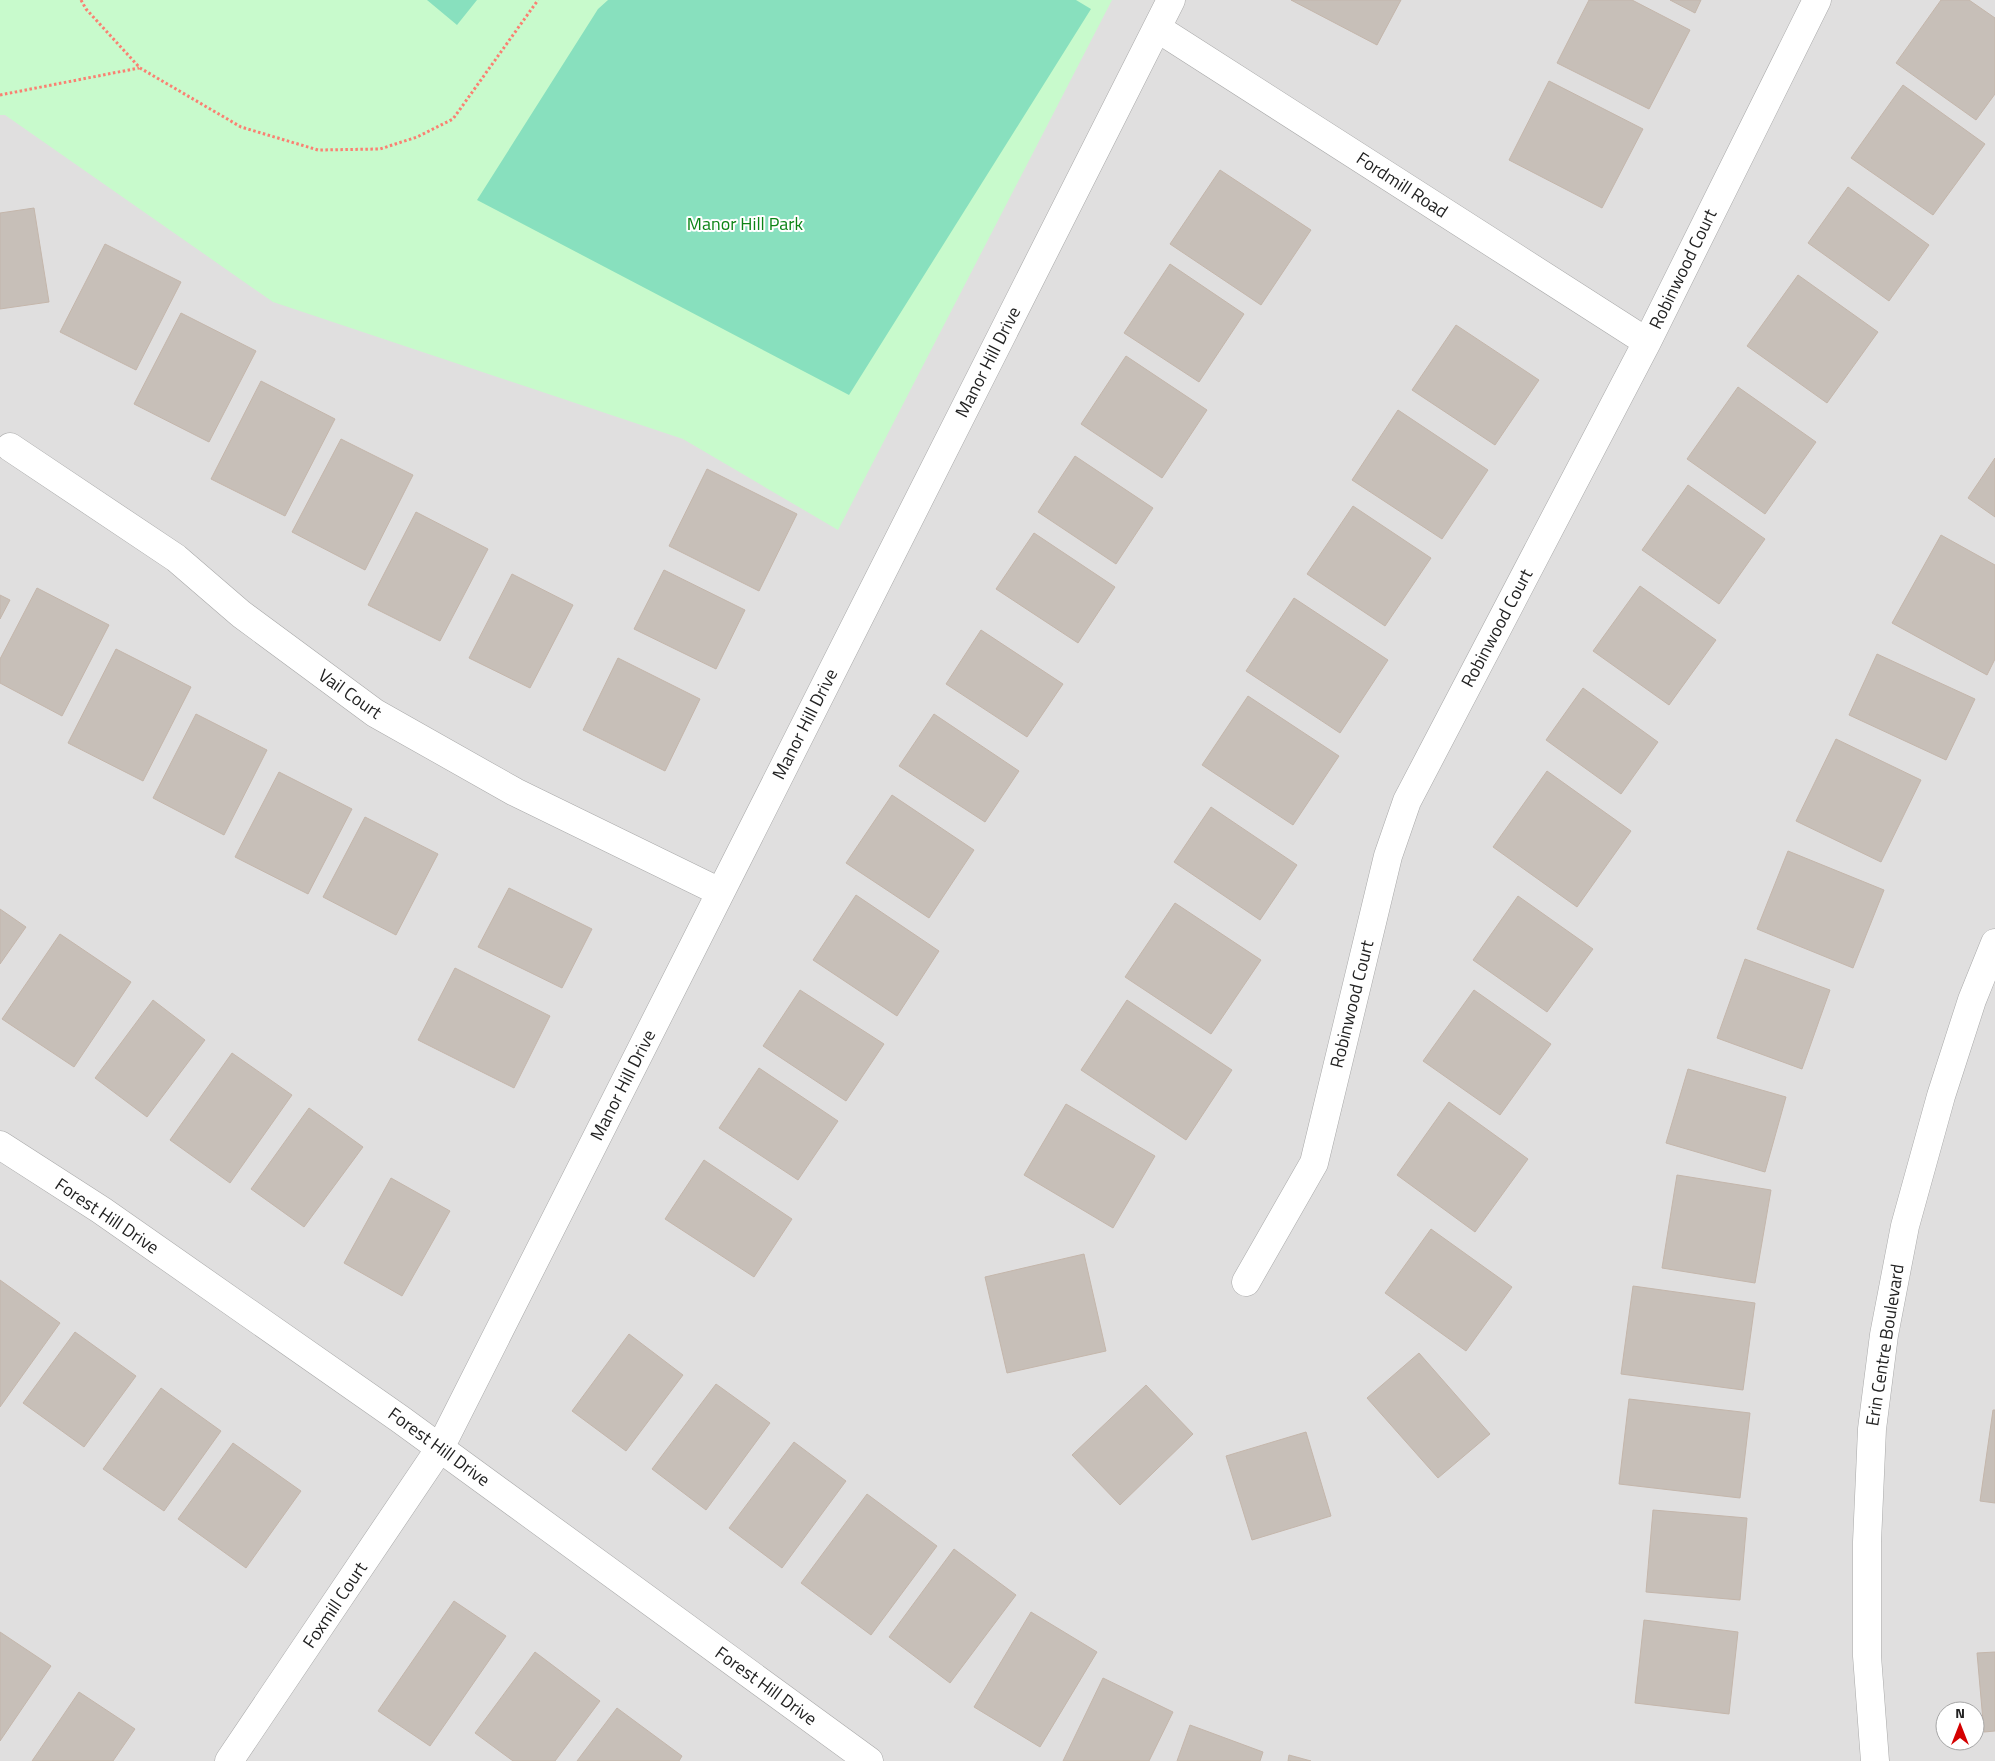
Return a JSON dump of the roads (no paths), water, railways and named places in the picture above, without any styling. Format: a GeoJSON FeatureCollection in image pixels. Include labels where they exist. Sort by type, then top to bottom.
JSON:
{"type":"FeatureCollection","features":[{"type":"Feature","properties":{"kind":"street","name":"Manor Hill Drive"},"geometry":{"type":"LineString","coordinates":[[440,1448],[1171,0]]}},
{"type":"Feature","properties":{"kind":"street","name":"Robinwood Court"},"geometry":{"type":"LineString","coordinates":[[1246,1282],[1314,1163],[1388,856],[1407,801],[1647,342],[1817,0]]}},
{"type":"Feature","properties":{"kind":"street","name":"Fordmill Road"},"geometry":{"type":"LineString","coordinates":[[1157,28],[1647,342]]}},
{"type":"Feature","properties":{"kind":"street","name":"Vail Court"},"geometry":{"type":"LineString","coordinates":[[10,447],[176,558],[241,614],[375,713],[515,792],[720,892]]}},
{"type":"Feature","properties":{"kind":"street","name":"Erin Centre Boulevard"},"geometry":{"type":"LineString","coordinates":[[1875,1761],[1867,1656],[1867,1542],[1872,1429],[1884,1335],[1905,1226],[1940,1096],[1972,1000],[1995,943]]}},
{"type":"Feature","properties":{"kind":"street","name":"Forest Hill Drive"},"geometry":{"type":"LineString","coordinates":[[0,1146],[102,1210],[440,1448],[869,1761]]}},
{"type":"Feature","properties":{"kind":"street","name":"Foxmill Court"},"geometry":{"type":"LineString","coordinates":[[229,1761],[440,1448]]}},
{"type":"Feature","properties":{"kind":"park label","name":"Manor Hill Park"},"geometry":{"type":"Point","coordinates":[745,224]}}]}
